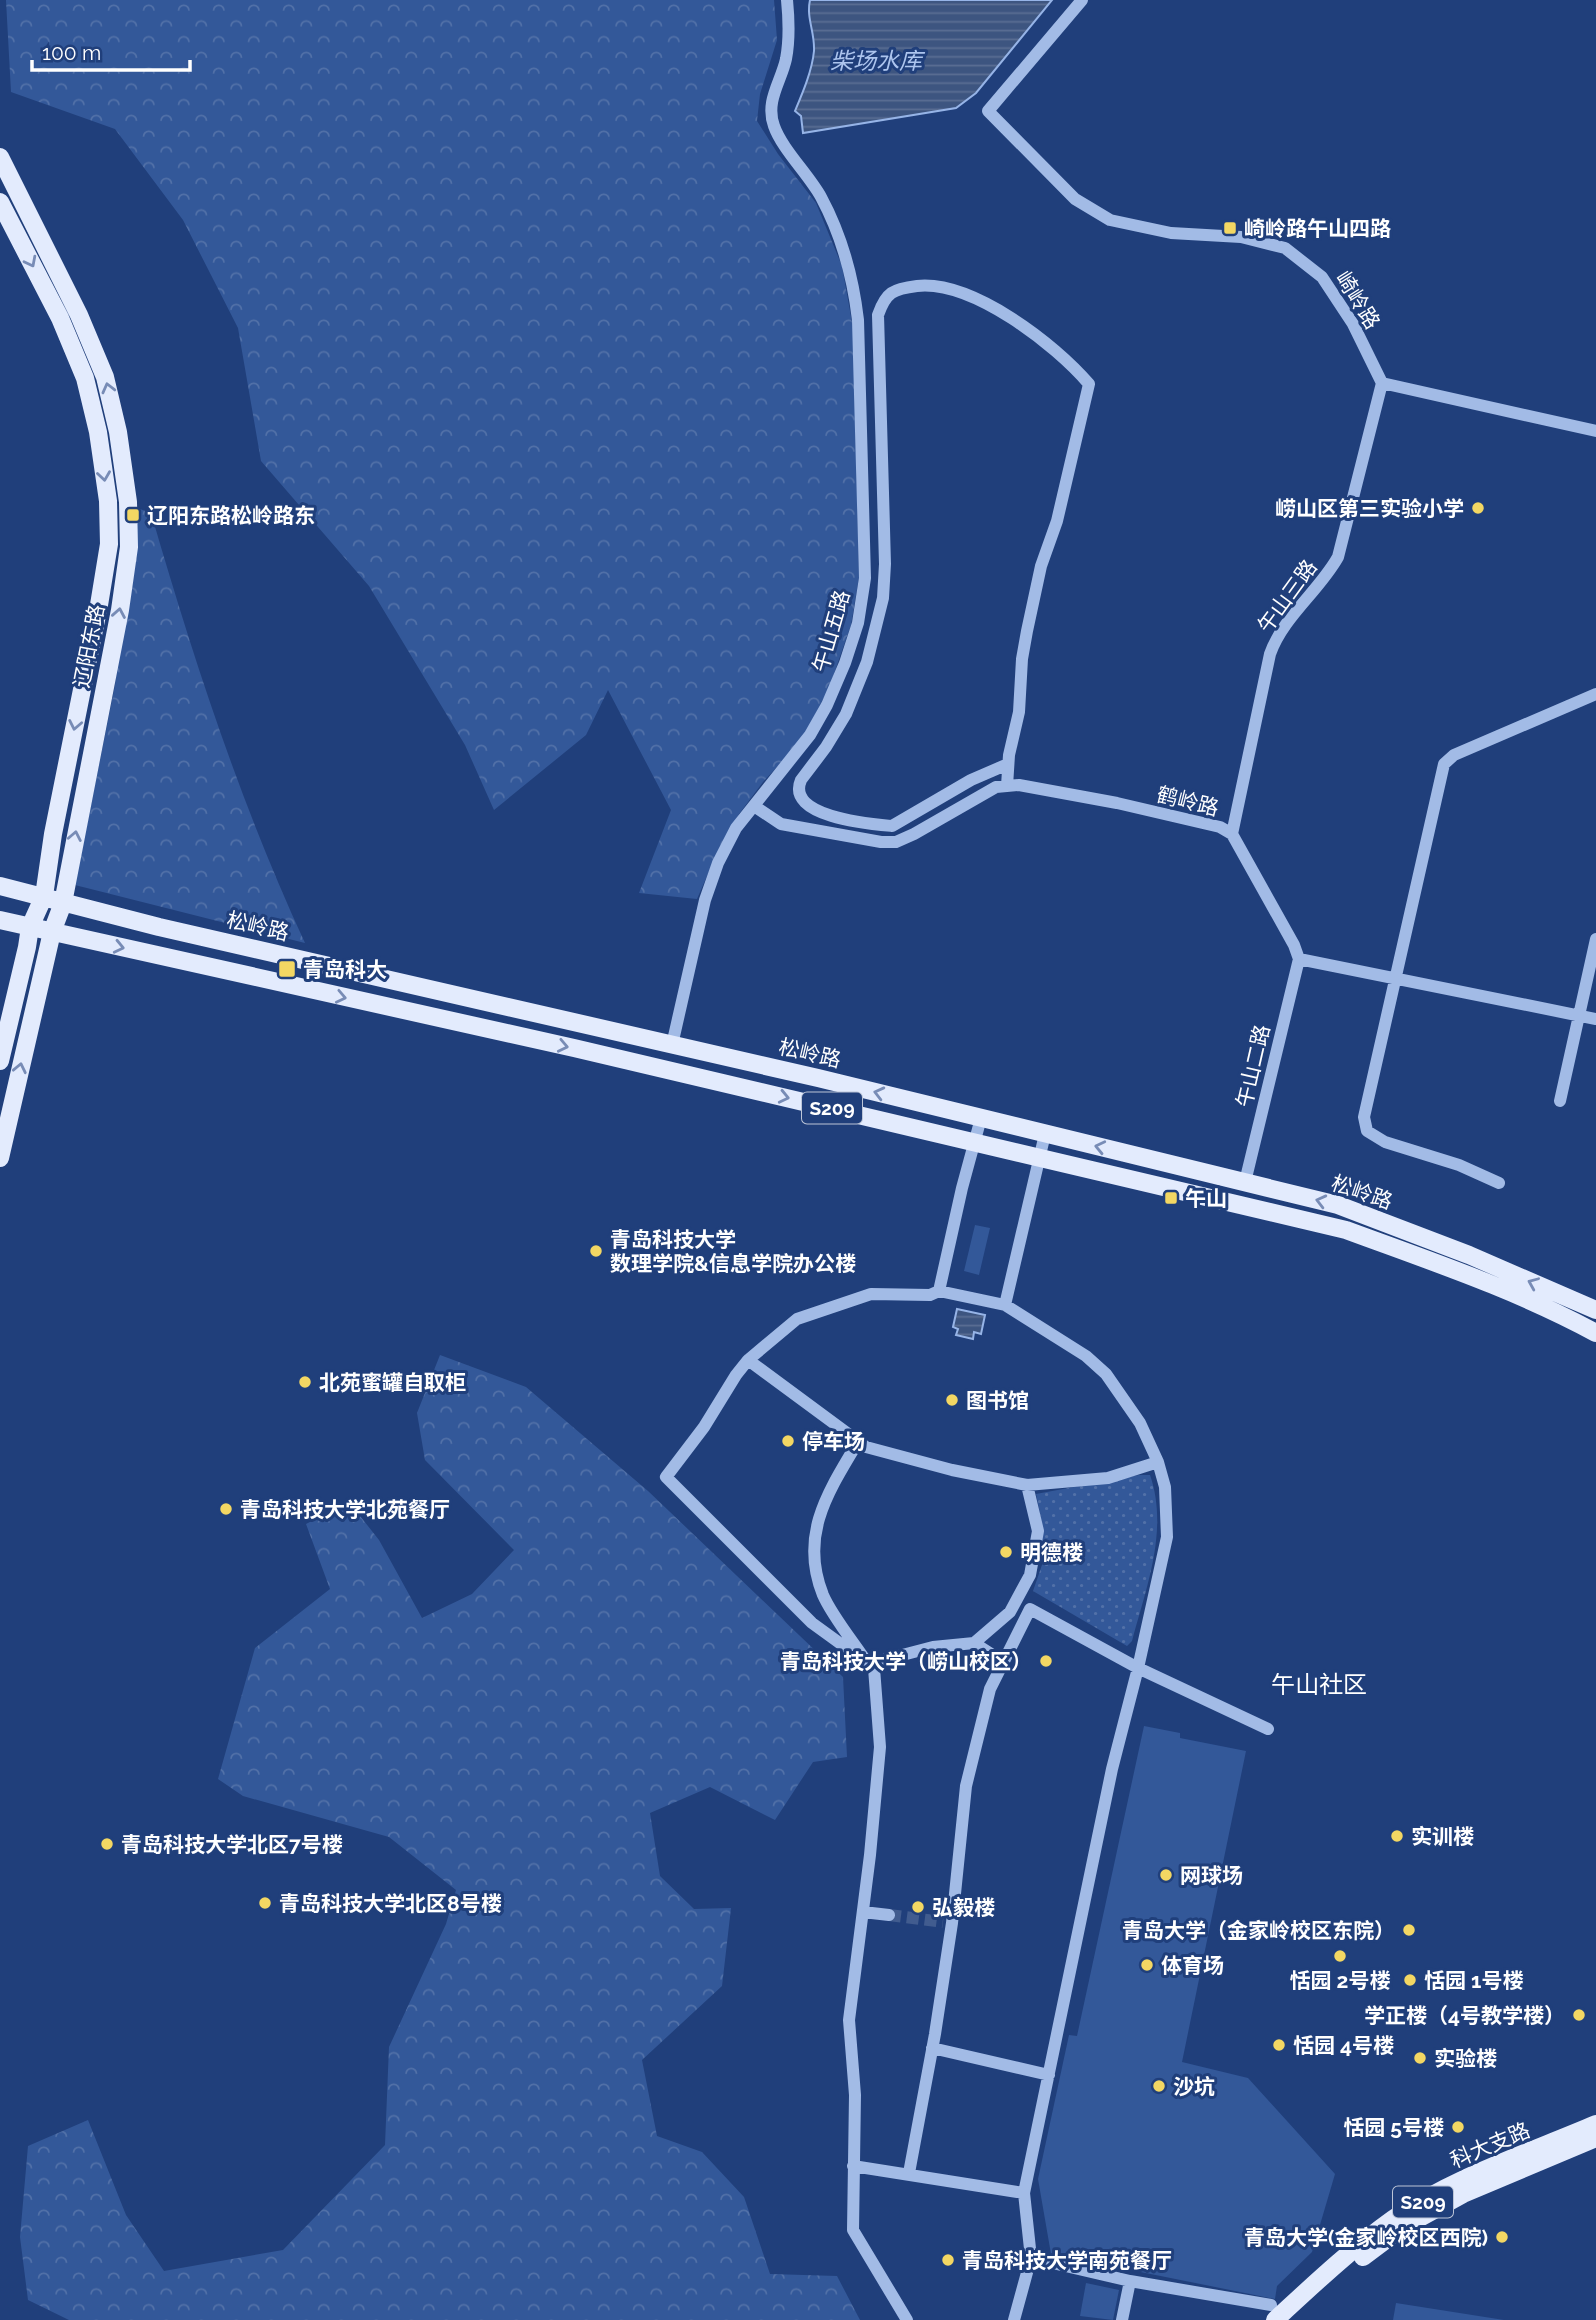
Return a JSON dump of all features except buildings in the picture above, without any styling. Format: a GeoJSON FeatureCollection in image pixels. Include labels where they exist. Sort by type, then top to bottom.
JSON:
{"type":"FeatureCollection","features":[{"type":"Feature","properties":{"kind":"main road","name":"辽阳东路"},"geometry":{"type":"LineString","coordinates":[[0,157],[79,316],[105,376],[118,432],[128,502],[129,548],[120,610],[64,903],[52,932],[0,1158]]}},
{"type":"Feature","properties":{"kind":"main road","name":"辽阳东路"},"geometry":{"type":"LineString","coordinates":[[0,202],[60,318],[85,378],[98,432],[107,500],[108,544],[99,605],[53,834],[44,897],[30,927],[0,1061]]}},
{"type":"Feature","properties":{"kind":"main road","name":"松岭路"},"geometry":{"type":"LineString","coordinates":[[0,886],[1338,1205],[1469,1255],[1596,1310]]}},
{"type":"Feature","properties":{"kind":"main road","name":"松岭路"},"geometry":{"type":"LineString","coordinates":[[0,920],[574,1048],[1346,1230],[1564,1315],[1596,1333]]}},
{"type":"Feature","properties":{"kind":"main road","name":"科大支路"},"geometry":{"type":"LineString","coordinates":[[1273,2313],[1394,2218],[1456,2183],[1596,2124]]}},
{"type":"Feature","properties":{"kind":"main road","name":"科大支路"},"geometry":{"type":"LineString","coordinates":[[1292,2320],[1349,2268],[1403,2227],[1463,2194],[1596,2138]]}},
{"type":"Feature","properties":{"kind":"street","name":"午山五路"},"geometry":{"type":"LineString","coordinates":[[671,1045],[705,900],[718,863],[736,828],[810,735],[827,705],[858,623],[865,578],[858,320],[853,278],[836,230],[820,196],[774,126],[771,103],[786,61],[790,32],[787,0]]}},
{"type":"Feature","properties":{"kind":"street","name":"崎岭路"},"geometry":{"type":"LineString","coordinates":[[1082,0],[988,111],[1074,199],[1110,220],[1171,233],[1241,237],[1285,248],[1321,277],[1353,324],[1382,383]]}},
{"type":"Feature","properties":{"kind":"street"},"geometry":{"type":"LineString","coordinates":[[1007,786],[1008,764],[1018,712],[1022,659],[1039,577],[1058,521],[1089,384],[1071,363],[1032,332],[985,303],[950,288],[927,285],[898,288],[884,299],[878,315],[885,564],[878,625],[867,662],[846,713],[826,747],[807,770],[799,786],[800,795],[807,806],[819,812],[892,826],[971,780],[1008,764]]}},
{"type":"Feature","properties":{"kind":"street"},"geometry":{"type":"LineString","coordinates":[[1382,383],[1596,432]]}},
{"type":"Feature","properties":{"kind":"street","name":"午山三路"},"geometry":{"type":"LineString","coordinates":[[1231,834],[1270,654],[1276,637],[1329,573],[1338,557],[1382,383]]}},
{"type":"Feature","properties":{"kind":"street"},"geometry":{"type":"LineString","coordinates":[[1499,1183],[1459,1165],[1385,1142],[1367,1131],[1363,1117],[1444,764],[1454,755],[1596,694]]}},
{"type":"Feature","properties":{"kind":"street","name":"鹤岭路"},"geometry":{"type":"LineString","coordinates":[[754,806],[781,824],[881,842],[896,842],[996,788],[1019,785],[1117,803],[1220,827],[1231,834],[1294,945],[1299,959]]}},
{"type":"Feature","properties":{"kind":"street"},"geometry":{"type":"LineString","coordinates":[[1560,1101],[1596,939]]}},
{"type":"Feature","properties":{"kind":"street"},"geometry":{"type":"LineString","coordinates":[[1299,959],[1596,1019]]}},
{"type":"Feature","properties":{"kind":"street","name":"午山二路"},"geometry":{"type":"LineString","coordinates":[[1245,1182],[1299,959]]}},
{"type":"Feature","properties":{"kind":"street"},"geometry":{"type":"LineString","coordinates":[[939,1291],[981,1118]]}},
{"type":"Feature","properties":{"kind":"street"},"geometry":{"type":"LineString","coordinates":[[1005,1305],[1045,1134]]}},
{"type":"Feature","properties":{"kind":"street"},"geometry":{"type":"LineString","coordinates":[[907,2320],[853,2230],[855,2095],[849,2020],[880,1748],[873,1668],[813,1623],[666,1477],[704,1427],[748,1360],[797,1320],[871,1294],[930,1295],[939,1291],[1005,1305],[1086,1356],[1106,1374],[1140,1423],[1158,1462],[1165,1487],[1167,1536],[1138,1668],[1106,1794],[1024,2193],[1031,2258],[1014,2320]]}},
{"type":"Feature","properties":{"kind":"street"},"geometry":{"type":"LineString","coordinates":[[748,1360],[866,1447],[952,1470],[1027,1486],[1108,1478],[1158,1462]]}},
{"type":"Feature","properties":{"kind":"street"},"geometry":{"type":"LineString","coordinates":[[858,1442],[831,1487],[813,1534],[816,1570],[824,1596],[868,1664]]}},
{"type":"Feature","properties":{"kind":"street"},"geometry":{"type":"LineString","coordinates":[[868,1664],[933,1647],[974,1643],[1010,1612],[1030,1575],[1038,1531],[1027,1486]]}},
{"type":"Feature","properties":{"kind":"street"},"geometry":{"type":"LineString","coordinates":[[909,2173],[932,2048],[966,1786],[990,1689],[1030,1609],[1138,1668],[1268,1729]]}},
{"type":"Feature","properties":{"kind":"street"},"geometry":{"type":"LineString","coordinates":[[974,1643],[1002,1661]]}},
{"type":"Feature","properties":{"kind":"street"},"geometry":{"type":"LineString","coordinates":[[863,1912],[889,1916]]}},
{"type":"Feature","properties":{"kind":"street"},"geometry":{"type":"LineString","coordinates":[[932,2048],[1049,2074]]}},
{"type":"Feature","properties":{"kind":"street"},"geometry":{"type":"LineString","coordinates":[[853,2166],[1024,2193]]}},
{"type":"Feature","properties":{"kind":"street"},"geometry":{"type":"LineString","coordinates":[[1031,2258],[1273,2313]]}},
{"type":"Feature","properties":{"kind":"street"},"geometry":{"type":"LineString","coordinates":[[1122,2320],[1130,2281]]}},
{"type":"Feature","properties":{"kind":"green space"},"geometry":{"type":"Polygon","coordinates":[[[6,0],[774,0],[777,40],[760,94],[757,121],[778,154],[816,203],[842,266],[853,328],[859,577],[851,625],[829,688],[801,741],[763,782],[739,814],[717,853],[697,899],[639,893],[671,810],[608,690],[586,735],[494,810],[465,745],[369,586],[261,461],[238,328],[183,220],[115,129],[11,92],[6,0]]]}},
{"type":"Feature","properties":{"kind":"green space"},"geometry":{"type":"Polygon","coordinates":[[[137,508],[151,513],[184,622],[239,785],[305,943],[75,885],[115,685],[137,508]]]}},
{"type":"Feature","properties":{"kind":"green space"},"geometry":{"type":"Polygon","coordinates":[[[975,1225],[990,1228],[979,1275],[964,1271],[975,1225]]]}},
{"type":"Feature","properties":{"kind":"green space"},"geometry":{"type":"Polygon","coordinates":[[[440,1355],[526,1387],[648,1491],[843,1677],[847,1757],[813,1762],[775,1820],[710,1787],[650,1813],[660,1876],[694,1909],[731,1908],[722,1986],[642,2060],[657,2136],[702,2152],[744,2197],[770,2274],[837,2276],[860,2320],[69,2320],[28,2300],[20,2237],[28,2146],[88,2120],[126,2215],[164,2271],[283,2250],[385,2145],[389,2047],[446,1924],[456,1890],[389,1837],[243,1796],[218,1779],[255,1648],[330,1589],[306,1524],[349,1502],[379,1540],[422,1618],[472,1594],[514,1550],[425,1460],[417,1413],[440,1355]]]}},
{"type":"Feature","properties":{"kind":"green space"},"geometry":{"type":"Polygon","coordinates":[[[1150,1475],[1157,1517],[1156,1538],[1132,1641],[1127,1646],[1033,1591],[1043,1562],[1041,1518],[1036,1494],[1150,1475]]]}},
{"type":"Feature","properties":{"kind":"green space","name":"体育场"},"geometry":{"type":"Polygon","coordinates":[[[1144,1726],[1180,1733],[1180,1738],[1246,1751],[1182,2062],[1248,2078],[1335,2174],[1312,2252],[1277,2286],[1275,2299],[1051,2254],[1038,2179],[1069,2035],[1077,2036],[1144,1726]]]}},
{"type":"Feature","properties":{"kind":"green space"},"geometry":{"type":"Polygon","coordinates":[[[1086,2283],[1119,2290],[1113,2320],[1080,2316],[1086,2283]]]}},
{"type":"Feature","properties":{"kind":"green space"},"geometry":{"type":"Polygon","coordinates":[[[1396,2303],[1504,2320],[1393,2320],[1396,2303]]]}},
{"type":"Feature","properties":{"kind":"water","name":"柴场水库"},"geometry":{"type":"Polygon","coordinates":[[[810,0],[1052,0],[976,93],[956,108],[803,133],[801,116],[795,111],[809,74],[814,51],[810,0]]]}},
{"type":"Feature","properties":{"kind":"water"},"geometry":{"type":"Polygon","coordinates":[[[957,1309],[985,1315],[981,1334],[974,1332],[973,1339],[956,1335],[958,1329],[953,1327],[957,1309]]]}},
{"type":"Feature","properties":{"kind":"tunnel"},"geometry":{"type":"LineString","coordinates":[[889,1915],[943,1922]]}},
{"type":"Feature","properties":{"kind":"place","name":"崎岭路午山四路"},"geometry":{"type":"Point","coordinates":[1230,228]}},
{"type":"Feature","properties":{"kind":"place","name":"崂山区第三实验小学"},"geometry":{"type":"Point","coordinates":[1478,508]}},
{"type":"Feature","properties":{"kind":"place","name":"辽阳东路松岭路东"},"geometry":{"type":"Point","coordinates":[133,515]}},
{"type":"Feature","properties":{"kind":"place","name":"青岛科大"},"geometry":{"type":"Point","coordinates":[287,969]}},
{"type":"Feature","properties":{"kind":"place","name":"午山"},"geometry":{"type":"Point","coordinates":[1171,1198]}},
{"type":"Feature","properties":{"kind":"place","name":"青岛科技大学 数理学院&信息学院办公楼"},"geometry":{"type":"Point","coordinates":[596,1251]}},
{"type":"Feature","properties":{"kind":"place","name":"北苑蜜罐自取柜"},"geometry":{"type":"Point","coordinates":[305,1382]}},
{"type":"Feature","properties":{"kind":"place","name":"图书馆"},"geometry":{"type":"Point","coordinates":[952,1400]}},
{"type":"Feature","properties":{"kind":"place","name":"停车场"},"geometry":{"type":"Point","coordinates":[788,1441]}},
{"type":"Feature","properties":{"kind":"place","name":"青岛科技大学北苑餐厅"},"geometry":{"type":"Point","coordinates":[226,1509]}},
{"type":"Feature","properties":{"kind":"place","name":"明德楼"},"geometry":{"type":"Point","coordinates":[1006,1552]}},
{"type":"Feature","properties":{"kind":"place","name":"青岛科技大学（崂山校区）"},"geometry":{"type":"Point","coordinates":[1046,1661]}},
{"type":"Feature","properties":{"kind":"place","name":"实训楼"},"geometry":{"type":"Point","coordinates":[1397,1836]}},
{"type":"Feature","properties":{"kind":"place","name":"青岛科技大学北区7号楼"},"geometry":{"type":"Point","coordinates":[107,1844]}},
{"type":"Feature","properties":{"kind":"place","name":"网球场"},"geometry":{"type":"Point","coordinates":[1166,1875]}},
{"type":"Feature","properties":{"kind":"place","name":"青岛科技大学北区8号楼"},"geometry":{"type":"Point","coordinates":[265,1903]}},
{"type":"Feature","properties":{"kind":"place","name":"弘毅楼"},"geometry":{"type":"Point","coordinates":[918,1907]}},
{"type":"Feature","properties":{"kind":"place","name":"青岛大学（金家岭校区东院）"},"geometry":{"type":"Point","coordinates":[1409,1930]}},
{"type":"Feature","properties":{"kind":"place","name":"恬园 2号楼"},"geometry":{"type":"Point","coordinates":[1340,1956]}},
{"type":"Feature","properties":{"kind":"place","name":"体育场"},"geometry":{"type":"Point","coordinates":[1147,1965]}},
{"type":"Feature","properties":{"kind":"place","name":"恬园 1号楼"},"geometry":{"type":"Point","coordinates":[1410,1980]}},
{"type":"Feature","properties":{"kind":"place","name":"学正楼（4号教学楼）"},"geometry":{"type":"Point","coordinates":[1579,2015]}},
{"type":"Feature","properties":{"kind":"place","name":"恬园 4号楼"},"geometry":{"type":"Point","coordinates":[1279,2045]}},
{"type":"Feature","properties":{"kind":"place","name":"实验楼"},"geometry":{"type":"Point","coordinates":[1420,2058]}},
{"type":"Feature","properties":{"kind":"place","name":"沙坑"},"geometry":{"type":"Point","coordinates":[1159,2086]}},
{"type":"Feature","properties":{"kind":"place","name":"恬园 5号楼"},"geometry":{"type":"Point","coordinates":[1458,2127]}},
{"type":"Feature","properties":{"kind":"place","name":"青岛大学(金家岭校区西院)"},"geometry":{"type":"Point","coordinates":[1502,2237]}},
{"type":"Feature","properties":{"kind":"place","name":"青岛科技大学南苑餐厅"},"geometry":{"type":"Point","coordinates":[948,2260]}},
{"type":"Feature","properties":{"kind":"district","name":"午山社区"},"geometry":{"type":"Point","coordinates":[1319,1684]}}]}
